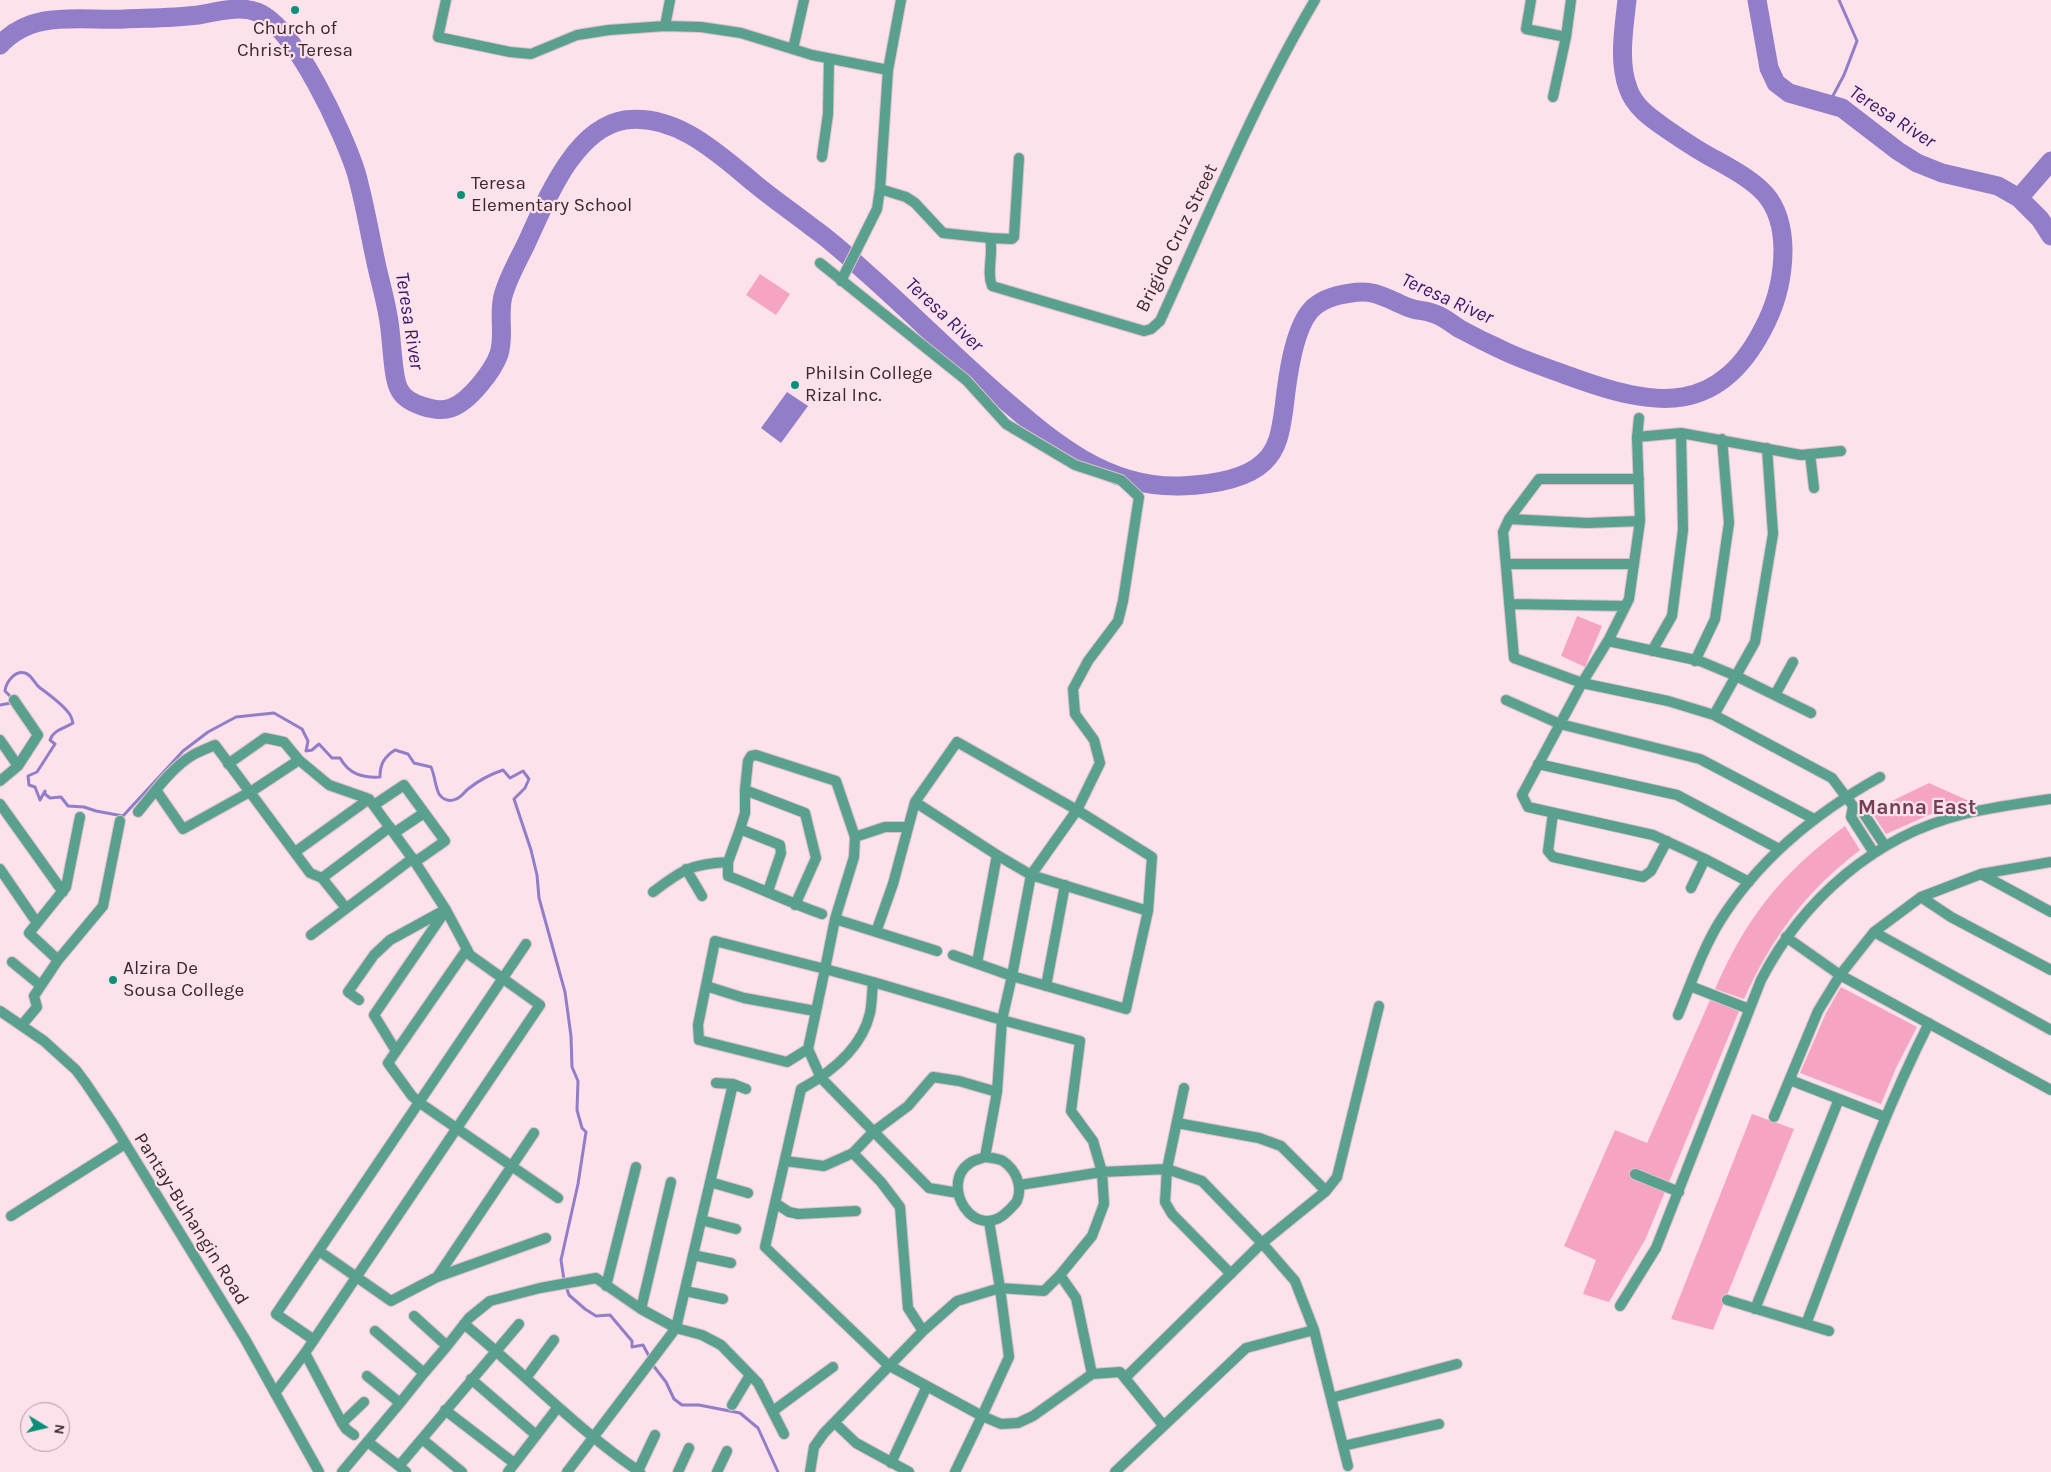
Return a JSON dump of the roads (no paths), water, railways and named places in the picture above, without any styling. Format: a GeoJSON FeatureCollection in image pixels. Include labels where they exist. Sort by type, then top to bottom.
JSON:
{"type":"FeatureCollection","features":[{"type":"Feature","properties":{"kind":"street"},"geometry":{"type":"LineString","coordinates":[[446,0],[438,37],[510,52],[531,54],[578,35],[609,30],[665,26],[701,27],[741,33],[830,60],[888,70]]}},
{"type":"Feature","properties":{"kind":"street"},"geometry":{"type":"LineString","coordinates":[[665,26],[670,0]]}},
{"type":"Feature","properties":{"kind":"street"},"geometry":{"type":"LineString","coordinates":[[793,49],[804,0]]}},
{"type":"Feature","properties":{"kind":"street"},"geometry":{"type":"LineString","coordinates":[[842,281],[845,271],[877,209],[888,70],[901,0]]}},
{"type":"Feature","properties":{"kind":"street","name":"Brigido Cruz Street"},"geometry":{"type":"LineString","coordinates":[[990,238],[992,247],[990,281],[992,286],[1138,330],[1151,329],[1160,321],[1266,93],[1315,0]]}},
{"type":"Feature","properties":{"kind":"street"},"geometry":{"type":"LineString","coordinates":[[1531,0],[1526,29],[1566,37]]}},
{"type":"Feature","properties":{"kind":"street"},"geometry":{"type":"LineString","coordinates":[[1553,96],[1566,37],[1571,0]]}},
{"type":"Feature","properties":{"kind":"street"},"geometry":{"type":"LineString","coordinates":[[822,157],[828,114],[830,60]]}},
{"type":"Feature","properties":{"kind":"street"},"geometry":{"type":"LineString","coordinates":[[880,189],[906,197],[915,203],[943,233],[1012,240],[1014,236],[1019,158]]}},
{"type":"Feature","properties":{"kind":"street"},"geometry":{"type":"LineString","coordinates":[[820,264],[966,380],[1006,424],[1075,465],[1122,480],[1139,497],[1123,602],[1118,621],[1088,660],[1073,689],[1075,714],[1094,740],[1100,763],[1077,810],[1031,875],[1002,1020],[997,1092],[985,1157]]}},
{"type":"Feature","properties":{"kind":"street"},"geometry":{"type":"LineString","coordinates":[[1639,418],[1637,437],[1640,521],[1629,599],[1608,641],[1582,683],[1522,795],[1528,807],[1653,835],[1749,882]]}},
{"type":"Feature","properties":{"kind":"street"},"geometry":{"type":"LineString","coordinates":[[1637,437],[1681,433],[1801,455],[1841,451]]}},
{"type":"Feature","properties":{"kind":"street"},"geometry":{"type":"LineString","coordinates":[[1652,651],[1672,616],[1683,530],[1681,433]]}},
{"type":"Feature","properties":{"kind":"street"},"geometry":{"type":"LineString","coordinates":[[1695,661],[1715,619],[1729,523],[1722,439]]}},
{"type":"Feature","properties":{"kind":"street"},"geometry":{"type":"LineString","coordinates":[[1714,715],[1755,642],[1773,534],[1767,448]]}},
{"type":"Feature","properties":{"kind":"street"},"geometry":{"type":"LineString","coordinates":[[1810,454],[1814,488]]}},
{"type":"Feature","properties":{"kind":"street"},"geometry":{"type":"LineString","coordinates":[[1639,479],[1539,478],[1509,519],[1503,532],[1514,658],[1582,683],[1668,701],[1714,715],[1832,778],[1853,806],[1862,811],[1885,846]]}},
{"type":"Feature","properties":{"kind":"street"},"geometry":{"type":"LineString","coordinates":[[1509,519],[1587,523],[1640,521]]}},
{"type":"Feature","properties":{"kind":"street"},"geometry":{"type":"LineString","coordinates":[[1506,564],[1634,564]]}},
{"type":"Feature","properties":{"kind":"street"},"geometry":{"type":"LineString","coordinates":[[1510,604],[1625,606]]}},
{"type":"Feature","properties":{"kind":"street"},"geometry":{"type":"LineString","coordinates":[[1608,641],[1695,661],[1736,676],[1811,713]]}},
{"type":"Feature","properties":{"kind":"street"},"geometry":{"type":"LineString","coordinates":[[1775,695],[1793,662]]}},
{"type":"Feature","properties":{"kind":"street"},"geometry":{"type":"LineString","coordinates":[[0,781],[18,766],[38,735],[14,700]]}},
{"type":"Feature","properties":{"kind":"street"},"geometry":{"type":"LineString","coordinates":[[1506,700],[1560,724],[1700,759],[1814,819]]}},
{"type":"Feature","properties":{"kind":"street"},"geometry":{"type":"LineString","coordinates":[[228,764],[265,738],[284,742],[299,760],[329,785],[372,802],[414,860],[446,910],[470,955],[540,1005],[314,1340],[276,1393]]}},
{"type":"Feature","properties":{"kind":"street"},"geometry":{"type":"LineString","coordinates":[[0,740],[18,766]]}},
{"type":"Feature","properties":{"kind":"street"},"geometry":{"type":"LineString","coordinates":[[876,932],[893,884],[915,802],[957,742],[1077,810],[1152,857],[1148,911],[1126,1009],[1012,976],[953,955]]}},
{"type":"Feature","properties":{"kind":"street"},"geometry":{"type":"LineString","coordinates":[[138,812],[156,790],[193,755],[215,745],[310,873],[322,878],[346,908]]}},
{"type":"Feature","properties":{"kind":"street"},"geometry":{"type":"LineString","coordinates":[[822,914],[795,905],[768,891],[728,876],[728,862],[745,813],[748,761],[751,756],[756,755],[836,781],[855,838],[854,857],[835,919],[808,1049],[821,1078],[929,1188],[958,1193]]}},
{"type":"Feature","properties":{"kind":"street"},"geometry":{"type":"LineString","coordinates":[[156,790],[183,828],[249,792],[299,760]]}},
{"type":"Feature","properties":{"kind":"street"},"geometry":{"type":"LineString","coordinates":[[1538,764],[1677,795],[1779,849]]}},
{"type":"Feature","properties":{"kind":"street"},"geometry":{"type":"LineString","coordinates":[[1678,1015],[1720,921],[1749,882],[1779,849],[1814,819],[1847,796],[1880,777]]}},
{"type":"Feature","properties":{"kind":"street"},"geometry":{"type":"LineString","coordinates":[[295,852],[372,802],[404,784],[445,841],[414,860],[346,908],[341,914],[311,936]]}},
{"type":"Feature","properties":{"kind":"street"},"geometry":{"type":"LineString","coordinates":[[746,790],[805,813],[816,858],[795,905]]}},
{"type":"Feature","properties":{"kind":"street"},"geometry":{"type":"LineString","coordinates":[[1620,1306],[1656,1248],[1761,980],[1786,937],[1824,893],[1849,870],[1885,846],[1919,828],[1964,814],[2051,799]]}},
{"type":"Feature","properties":{"kind":"street"},"geometry":{"type":"LineString","coordinates":[[915,802],[1031,875],[1148,911]]}},
{"type":"Feature","properties":{"kind":"street"},"geometry":{"type":"LineString","coordinates":[[0,804],[63,892]]}},
{"type":"Feature","properties":{"kind":"street"},"geometry":{"type":"LineString","coordinates":[[1853,806],[1851,817],[1874,853]]}},
{"type":"Feature","properties":{"kind":"street"},"geometry":{"type":"LineString","coordinates":[[322,878],[392,830],[424,812]]}},
{"type":"Feature","properties":{"kind":"street"},"geometry":{"type":"LineString","coordinates":[[1553,813],[1548,851],[1553,857],[1643,877],[1652,871],[1666,841]]}},
{"type":"Feature","properties":{"kind":"street"},"geometry":{"type":"LineString","coordinates":[[58,960],[29,933],[66,887],[80,817]]}},
{"type":"Feature","properties":{"kind":"street"},"geometry":{"type":"LineString","coordinates":[[22,1025],[37,1007],[34,996],[40,985],[58,960],[103,906],[120,821]]}},
{"type":"Feature","properties":{"kind":"street"},"geometry":{"type":"LineString","coordinates":[[855,838],[885,827],[908,827]]}},
{"type":"Feature","properties":{"kind":"street"},"geometry":{"type":"LineString","coordinates":[[740,829],[780,845],[781,853],[768,891]]}},
{"type":"Feature","properties":{"kind":"street"},"geometry":{"type":"LineString","coordinates":[[977,963],[997,855]]}},
{"type":"Feature","properties":{"kind":"street"},"geometry":{"type":"LineString","coordinates":[[1691,888],[1705,859]]}},
{"type":"Feature","properties":{"kind":"street"},"geometry":{"type":"LineString","coordinates":[[653,892],[686,869],[702,864],[728,862]]}},
{"type":"Feature","properties":{"kind":"street"},"geometry":{"type":"LineString","coordinates":[[1774,1117],[1818,1011],[1840,975],[1874,932],[1921,897],[1981,874],[2051,862]]}},
{"type":"Feature","properties":{"kind":"street"},"geometry":{"type":"LineString","coordinates":[[0,869],[38,923]]}},
{"type":"Feature","properties":{"kind":"street"},"geometry":{"type":"LineString","coordinates":[[686,869],[702,896]]}},
{"type":"Feature","properties":{"kind":"street"},"geometry":{"type":"LineString","coordinates":[[1981,874],[2051,912]]}},
{"type":"Feature","properties":{"kind":"street"},"geometry":{"type":"LineString","coordinates":[[1046,986],[1065,885]]}},
{"type":"Feature","properties":{"kind":"street"},"geometry":{"type":"LineString","coordinates":[[1921,897],[1951,917],[2051,970]]}},
{"type":"Feature","properties":{"kind":"street"},"geometry":{"type":"LineString","coordinates":[[359,1000],[348,992],[374,955],[390,940],[446,910]]}},
{"type":"Feature","properties":{"kind":"street"},"geometry":{"type":"LineString","coordinates":[[396,1051],[374,1015],[446,910]]}},
{"type":"Feature","properties":{"kind":"street"},"geometry":{"type":"LineString","coordinates":[[835,919],[937,951]]}},
{"type":"Feature","properties":{"kind":"street"},"geometry":{"type":"LineString","coordinates":[[1874,932],[2051,1030]]}},
{"type":"Feature","properties":{"kind":"street"},"geometry":{"type":"LineString","coordinates":[[1786,937],[1840,975],[2051,1090]]}},
{"type":"Feature","properties":{"kind":"street"},"geometry":{"type":"LineString","coordinates":[[808,1049],[787,1062],[699,1040],[698,1025],[715,941],[873,982],[1080,1041],[1071,1111],[1093,1141],[1102,1172],[1104,1204],[1092,1236],[1060,1275],[1044,1291],[1000,1288],[956,1301],[923,1331],[824,1433],[814,1447],[810,1472]]}},
{"type":"Feature","properties":{"kind":"street"},"geometry":{"type":"LineString","coordinates":[[314,1340],[276,1314],[526,944]]}},
{"type":"Feature","properties":{"kind":"street"},"geometry":{"type":"LineString","coordinates":[[467,949],[388,1063],[412,1096],[420,1103],[558,1198]]}},
{"type":"Feature","properties":{"kind":"street"},"geometry":{"type":"LineString","coordinates":[[12,962],[40,985]]}},
{"type":"Feature","properties":{"kind":"street"},"geometry":{"type":"LineString","coordinates":[[873,982],[870,1014],[855,1046],[821,1078],[801,1089],[765,1247],[888,1365],[982,1416],[1001,1424],[1018,1423],[1034,1416],[1092,1374],[1120,1372],[1163,1425]]}},
{"type":"Feature","properties":{"kind":"street"},"geometry":{"type":"LineString","coordinates":[[706,986],[744,998],[815,1011]]}},
{"type":"Feature","properties":{"kind":"street"},"geometry":{"type":"LineString","coordinates":[[1690,986],[1749,1009]]}},
{"type":"Feature","properties":{"kind":"street"},"geometry":{"type":"LineString","coordinates":[[1125,1378],[1262,1243],[1326,1191],[1337,1178],[1379,1006]]}},
{"type":"Feature","properties":{"kind":"street","name":"Pantay-Buhangin Road"},"geometry":{"type":"LineString","coordinates":[[0,1011],[44,1041],[76,1070],[125,1144],[245,1339],[319,1472]]}},
{"type":"Feature","properties":{"kind":"street"},"geometry":{"type":"LineString","coordinates":[[1806,1324],[1885,1117],[1904,1073],[1930,1023]]}},
{"type":"Feature","properties":{"kind":"street"},"geometry":{"type":"LineString","coordinates":[[785,1161],[824,1166],[853,1153],[872,1132],[908,1106],[933,1077],[959,1081],[997,1092]]}},
{"type":"Feature","properties":{"kind":"street"},"geometry":{"type":"LineString","coordinates":[[1790,1080],[1885,1117]]}},
{"type":"Feature","properties":{"kind":"street"},"geometry":{"type":"LineString","coordinates":[[716,1083],[733,1084],[746,1089]]}},
{"type":"Feature","properties":{"kind":"street"},"geometry":{"type":"LineString","coordinates":[[572,1470],[594,1436],[676,1328],[733,1084]]}},
{"type":"Feature","properties":{"kind":"street"},"geometry":{"type":"LineString","coordinates":[[1184,1088],[1167,1169],[1165,1202],[1168,1208],[1230,1274]]}},
{"type":"Feature","properties":{"kind":"street"},"geometry":{"type":"LineString","coordinates":[[1756,1309],[1839,1099]]}},
{"type":"Feature","properties":{"kind":"street"},"geometry":{"type":"LineString","coordinates":[[1177,1123],[1259,1138],[1281,1146],[1326,1191]]}},
{"type":"Feature","properties":{"kind":"street"},"geometry":{"type":"LineString","coordinates":[[437,1277],[534,1133]]}},
{"type":"Feature","properties":{"kind":"street"},"geometry":{"type":"LineString","coordinates":[[11,1216],[125,1144]]}},
{"type":"Feature","properties":{"kind":"street"},"geometry":{"type":"LineString","coordinates":[[853,1153],[882,1182],[900,1207],[908,1308],[923,1331]]}},
{"type":"Feature","properties":{"kind":"street"},"geometry":{"type":"LineString","coordinates":[[985,1157],[1002,1160],[1014,1170],[1020,1185],[1017,1202],[1003,1216],[989,1221],[974,1217],[963,1208],[958,1193],[961,1175],[970,1163],[985,1157]]}},
{"type":"Feature","properties":{"kind":"street"},"geometry":{"type":"LineString","coordinates":[[606,1286],[636,1168]]}},
{"type":"Feature","properties":{"kind":"street"},"geometry":{"type":"LineString","coordinates":[[1020,1185],[1102,1172],[1167,1169],[1202,1181],[1262,1243],[1295,1281],[1314,1330],[1348,1466]]}},
{"type":"Feature","properties":{"kind":"street"},"geometry":{"type":"LineString","coordinates":[[1635,1174],[1678,1192]]}},
{"type":"Feature","properties":{"kind":"street"},"geometry":{"type":"LineString","coordinates":[[641,1309],[671,1182]]}},
{"type":"Feature","properties":{"kind":"street"},"geometry":{"type":"LineString","coordinates":[[710,1182],[748,1193]]}},
{"type":"Feature","properties":{"kind":"street"},"geometry":{"type":"LineString","coordinates":[[775,1203],[789,1212],[798,1214],[856,1211]]}},
{"type":"Feature","properties":{"kind":"street"},"geometry":{"type":"LineString","coordinates":[[701,1220],[736,1229]]}},
{"type":"Feature","properties":{"kind":"street"},"geometry":{"type":"LineString","coordinates":[[955,1472],[1009,1357],[989,1221]]}},
{"type":"Feature","properties":{"kind":"street"},"geometry":{"type":"LineString","coordinates":[[319,1251],[391,1301],[437,1277],[546,1238]]}},
{"type":"Feature","properties":{"kind":"street"},"geometry":{"type":"LineString","coordinates":[[693,1255],[731,1263]]}},
{"type":"Feature","properties":{"kind":"street"},"geometry":{"type":"LineString","coordinates":[[1060,1275],[1076,1298],[1092,1374]]}},
{"type":"Feature","properties":{"kind":"street"},"geometry":{"type":"LineString","coordinates":[[342,1472],[448,1346],[469,1318],[490,1301],[540,1288],[596,1278],[641,1309],[676,1328],[702,1335],[722,1345],[758,1383],[784,1434]]}},
{"type":"Feature","properties":{"kind":"street"},"geometry":{"type":"LineString","coordinates":[[685,1291],[723,1299]]}},
{"type":"Feature","properties":{"kind":"street"},"geometry":{"type":"LineString","coordinates":[[1728,1300],[1829,1331]]}},
{"type":"Feature","properties":{"kind":"street"},"geometry":{"type":"LineString","coordinates":[[414,1316],[448,1346]]}},
{"type":"Feature","properties":{"kind":"street"},"geometry":{"type":"LineString","coordinates":[[464,1324],[498,1351],[558,1407],[639,1471],[655,1434]]}},
{"type":"Feature","properties":{"kind":"street"},"geometry":{"type":"LineString","coordinates":[[368,1442],[403,1469],[422,1439],[445,1410],[498,1351],[519,1324]]}},
{"type":"Feature","properties":{"kind":"street"},"geometry":{"type":"LineString","coordinates":[[1115,1472],[1246,1348],[1314,1330]]}},
{"type":"Feature","properties":{"kind":"street"},"geometry":{"type":"LineString","coordinates":[[375,1331],[424,1373]]}},
{"type":"Feature","properties":{"kind":"street"},"geometry":{"type":"LineString","coordinates":[[526,1378],[554,1340]]}},
{"type":"Feature","properties":{"kind":"street"},"geometry":{"type":"LineString","coordinates":[[305,1353],[346,1429],[354,1435]]}},
{"type":"Feature","properties":{"kind":"street"},"geometry":{"type":"LineString","coordinates":[[1331,1398],[1457,1364]]}},
{"type":"Feature","properties":{"kind":"street"},"geometry":{"type":"LineString","coordinates":[[773,1411],[833,1367]]}},
{"type":"Feature","properties":{"kind":"street"},"geometry":{"type":"LineString","coordinates":[[732,1405],[750,1375]]}},
{"type":"Feature","properties":{"kind":"street"},"geometry":{"type":"LineString","coordinates":[[367,1376],[400,1403]]}},
{"type":"Feature","properties":{"kind":"street"},"geometry":{"type":"LineString","coordinates":[[471,1379],[536,1435]]}},
{"type":"Feature","properties":{"kind":"street"},"geometry":{"type":"LineString","coordinates":[[891,1463],[927,1386]]}},
{"type":"Feature","properties":{"kind":"street"},"geometry":{"type":"LineString","coordinates":[[342,1422],[364,1402]]}},
{"type":"Feature","properties":{"kind":"street"},"geometry":{"type":"LineString","coordinates":[[508,1472],[558,1407]]}},
{"type":"Feature","properties":{"kind":"street"},"geometry":{"type":"LineString","coordinates":[[445,1410],[514,1463]]}},
{"type":"Feature","properties":{"kind":"street"},"geometry":{"type":"LineString","coordinates":[[835,1423],[856,1443],[909,1472]]}},
{"type":"Feature","properties":{"kind":"street"},"geometry":{"type":"LineString","coordinates":[[1343,1446],[1439,1424]]}},
{"type":"Feature","properties":{"kind":"street"},"geometry":{"type":"LineString","coordinates":[[422,1439],[462,1472]]}},
{"type":"Feature","properties":{"kind":"street"},"geometry":{"type":"LineString","coordinates":[[678,1472],[689,1448]]}},
{"type":"Feature","properties":{"kind":"street"},"geometry":{"type":"LineString","coordinates":[[718,1472],[727,1451]]}},
{"type":"Feature","properties":{"kind":"waterway","name":"Teresa River"},"geometry":{"type":"LineString","coordinates":[[0,45],[13,34],[27,26],[42,21],[58,19],[171,17],[242,9],[257,12],[271,21],[286,37],[316,83],[350,155],[362,193],[387,309],[393,365],[397,383],[403,395],[419,405],[436,409],[451,408],[458,405],[473,393],[492,369],[501,347],[503,296],[514,268],[553,187],[577,151],[591,137],[607,126],[625,120],[644,120],[662,123],[696,138],[828,239],[983,381],[1060,445],[1082,459],[1128,479],[1153,485],[1180,486],[1213,483],[1235,478],[1246,474],[1264,462],[1276,444],[1295,343],[1305,319],[1315,306],[1324,300],[1340,295],[1360,292],[1380,295],[1407,307],[1439,316],[1460,329],[1525,360],[1601,387],[1630,395],[1658,398],[1683,397],[1707,389],[1729,375],[1749,353],[1774,304],[1781,277],[1783,258],[1782,232],[1778,217],[1773,205],[1765,194],[1745,177],[1692,146],[1662,126],[1639,107],[1628,88],[1623,67],[1623,33],[1627,0]]}},
{"type":"Feature","properties":{"kind":"waterway","name":"Teresa River"},"geometry":{"type":"LineString","coordinates":[[1757,0],[1769,68],[1776,83],[1789,93],[1842,108],[1898,151],[1917,163],[1942,173],[1998,186],[2019,198],[2040,219],[2051,236]]}},
{"type":"Feature","properties":{"kind":"waterway"},"geometry":{"type":"LineString","coordinates":[[1828,105],[1844,75],[1857,41],[1839,0]]}},
{"type":"Feature","properties":{"kind":"waterway"},"geometry":{"type":"LineString","coordinates":[[2019,198],[2051,161]]}},
{"type":"Feature","properties":{"kind":"waterway"},"geometry":{"type":"LineString","coordinates":[[0,705],[11,703],[12,698],[5,691],[9,681],[18,673],[25,673],[62,705],[71,717],[73,723],[54,734],[50,740],[55,744],[37,772],[28,776],[29,785],[35,787],[40,800],[45,791],[45,794],[50,798],[61,797],[68,806],[84,807],[123,816],[183,751],[208,732],[236,717],[274,713],[302,729],[308,741],[306,751],[312,750],[319,744],[332,758],[340,758],[348,768],[362,776],[380,777],[383,761],[395,750],[408,754],[414,763],[431,767],[439,794],[442,798],[449,800],[458,798],[476,783],[503,770],[510,778],[523,771],[529,779],[525,788],[514,799],[531,850],[537,875],[539,898],[565,992],[571,1036],[572,1067],[578,1081],[577,1110],[582,1128],[586,1132],[578,1184],[561,1260],[564,1280],[569,1295],[596,1316],[610,1315],[632,1341],[632,1347],[643,1345],[650,1358]]}},
{"type":"Feature","properties":{"kind":"waterway"},"geometry":{"type":"LineString","coordinates":[[652,1364],[666,1382],[674,1399],[682,1405],[699,1405],[740,1413],[758,1428],[778,1472]]}},
{"type":"Feature","properties":{"kind":"place","name":"Church of Christ, Teresa"},"geometry":{"type":"Point","coordinates":[295,10]}},
{"type":"Feature","properties":{"kind":"place","name":"Teresa Elementary School"},"geometry":{"type":"Point","coordinates":[461,195]}},
{"type":"Feature","properties":{"kind":"place","name":"Philsin College Rizal Inc."},"geometry":{"type":"Point","coordinates":[795,385]}},
{"type":"Feature","properties":{"kind":"place","name":"Alzira De Sousa College"},"geometry":{"type":"Point","coordinates":[113,980]}},
{"type":"Feature","properties":{"kind":"district","name":"Manna East"},"geometry":{"type":"Point","coordinates":[1917,808]}}]}
